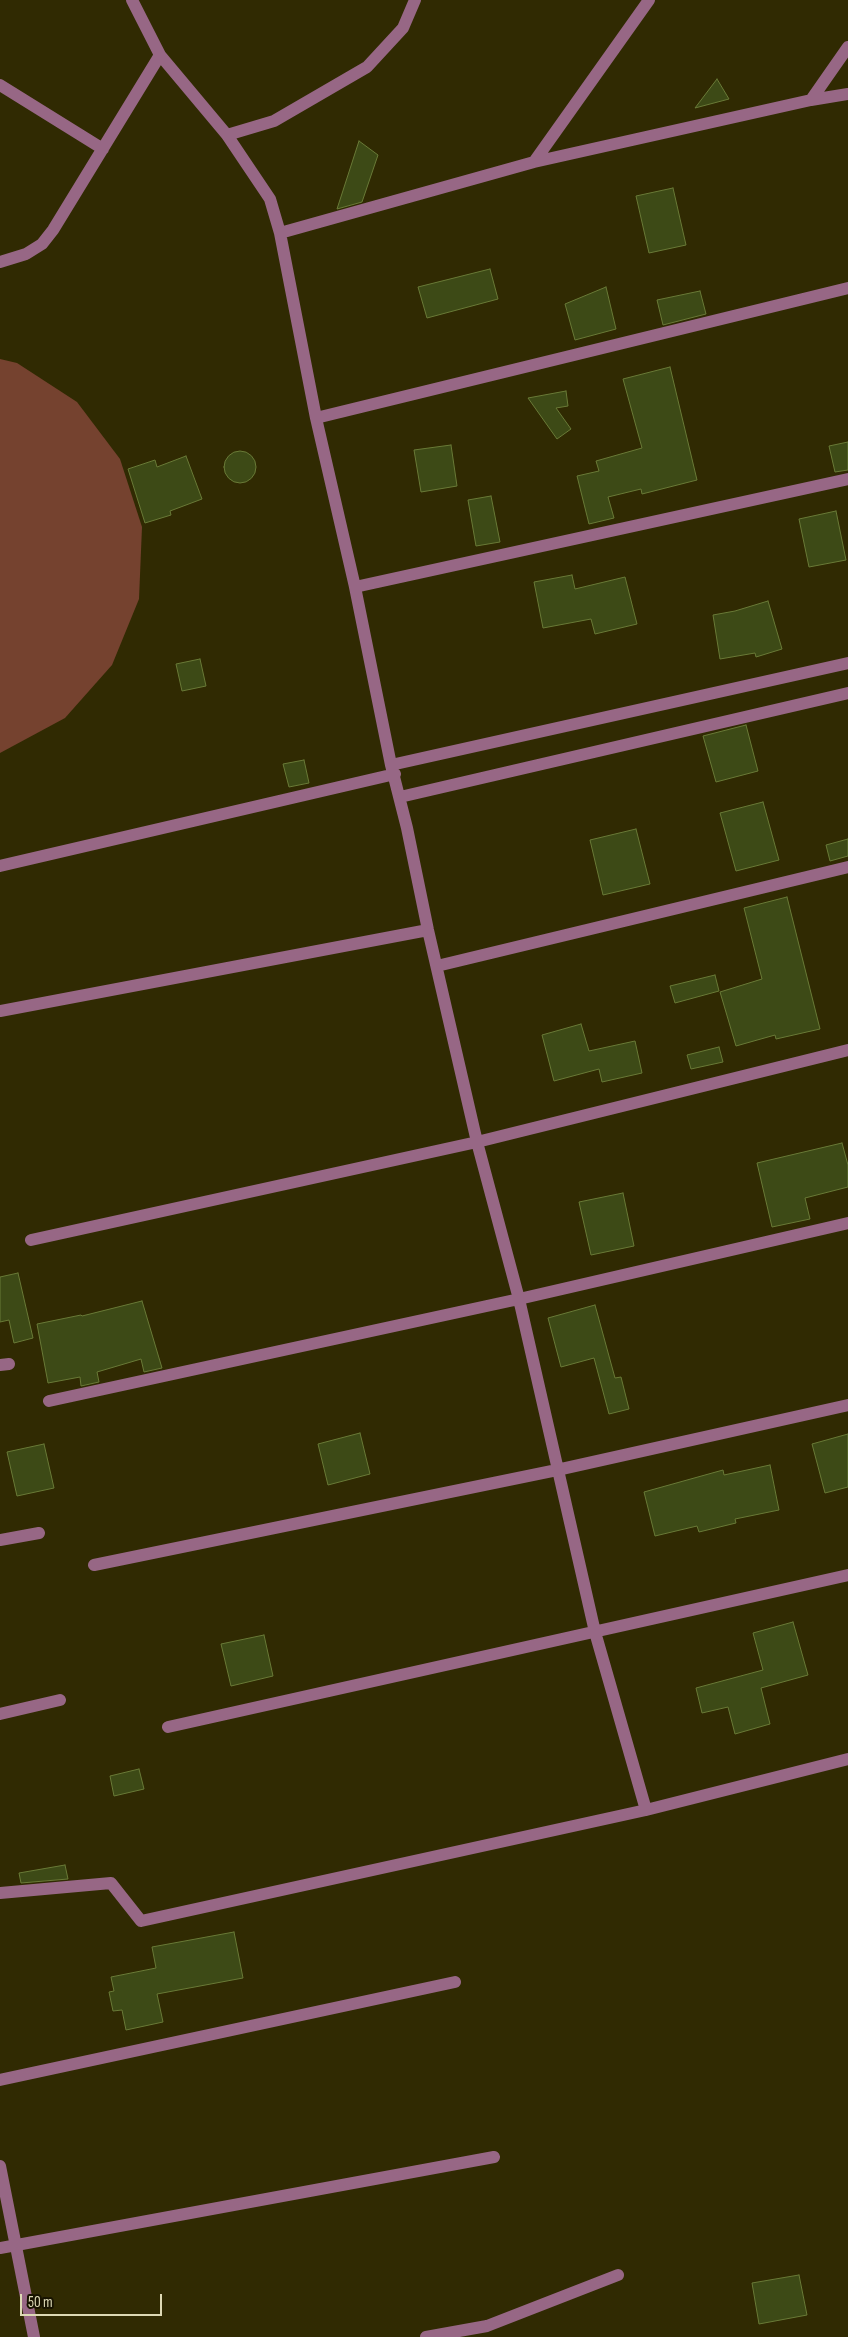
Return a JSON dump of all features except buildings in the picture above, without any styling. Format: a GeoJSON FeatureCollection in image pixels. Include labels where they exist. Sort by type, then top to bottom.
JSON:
{"type":"FeatureCollection","features":[{"type":"Feature","properties":{"kind":"street"},"geometry":{"type":"LineString","coordinates":[[132,0],[160,56],[227,135],[270,199],[280,233],[316,418],[355,587],[428,930],[477,1142],[519,1299],[595,1632],[646,1810]]}},
{"type":"Feature","properties":{"kind":"street"},"geometry":{"type":"LineString","coordinates":[[227,135],[274,121],[367,67],[403,28],[416,0]]}},
{"type":"Feature","properties":{"kind":"street"},"geometry":{"type":"LineString","coordinates":[[534,162],[649,0]]}},
{"type":"Feature","properties":{"kind":"street"},"geometry":{"type":"LineString","coordinates":[[811,100],[848,47]]}},
{"type":"Feature","properties":{"kind":"street"},"geometry":{"type":"LineString","coordinates":[[0,262],[26,254],[42,244],[54,230],[160,56]]}},
{"type":"Feature","properties":{"kind":"street"},"geometry":{"type":"LineString","coordinates":[[0,85],[103,149]]}},
{"type":"Feature","properties":{"kind":"street"},"geometry":{"type":"LineString","coordinates":[[280,233],[534,162],[811,100],[848,94]]}},
{"type":"Feature","properties":{"kind":"street"},"geometry":{"type":"LineString","coordinates":[[316,418],[848,288]]}},
{"type":"Feature","properties":{"kind":"street"},"geometry":{"type":"LineString","coordinates":[[355,587],[848,480]]}},
{"type":"Feature","properties":{"kind":"street"},"geometry":{"type":"LineString","coordinates":[[0,866],[393,770],[848,663]]}},
{"type":"Feature","properties":{"kind":"street"},"geometry":{"type":"LineString","coordinates":[[400,797],[848,693]]}},
{"type":"Feature","properties":{"kind":"street"},"geometry":{"type":"LineString","coordinates":[[437,966],[848,867]]}},
{"type":"Feature","properties":{"kind":"street"},"geometry":{"type":"LineString","coordinates":[[0,1011],[428,930]]}},
{"type":"Feature","properties":{"kind":"street"},"geometry":{"type":"LineString","coordinates":[[31,1240],[477,1142],[848,1050]]}},
{"type":"Feature","properties":{"kind":"street"},"geometry":{"type":"LineString","coordinates":[[49,1401],[519,1299],[848,1224]]}},
{"type":"Feature","properties":{"kind":"street"},"geometry":{"type":"LineString","coordinates":[[94,1565],[557,1470],[848,1405]]}},
{"type":"Feature","properties":{"kind":"street"},"geometry":{"type":"LineString","coordinates":[[0,1540],[39,1532]]}},
{"type":"Feature","properties":{"kind":"street"},"geometry":{"type":"LineString","coordinates":[[168,1727],[848,1575]]}},
{"type":"Feature","properties":{"kind":"street"},"geometry":{"type":"LineString","coordinates":[[0,1714],[60,1700]]}},
{"type":"Feature","properties":{"kind":"street"},"geometry":{"type":"LineString","coordinates":[[0,1893],[111,1883],[141,1921],[646,1810],[848,1759]]}},
{"type":"Feature","properties":{"kind":"street"},"geometry":{"type":"LineString","coordinates":[[0,2080],[454,1982]]}},
{"type":"Feature","properties":{"kind":"street"},"geometry":{"type":"LineString","coordinates":[[0,2248],[16,2243],[494,2157]]}},
{"type":"Feature","properties":{"kind":"street"},"geometry":{"type":"LineString","coordinates":[[0,2166],[34,2337]]}},
{"type":"Feature","properties":{"kind":"street"},"geometry":{"type":"LineString","coordinates":[[426,2337],[488,2331],[618,2275]]}},
{"type":"Feature","properties":{"kind":"shaded area"},"geometry":{"type":"Polygon","coordinates":[[[0,359],[17,363],[77,402],[120,459],[142,527],[139,599],[112,665],[65,718],[0,753],[0,359]]]}}]}
